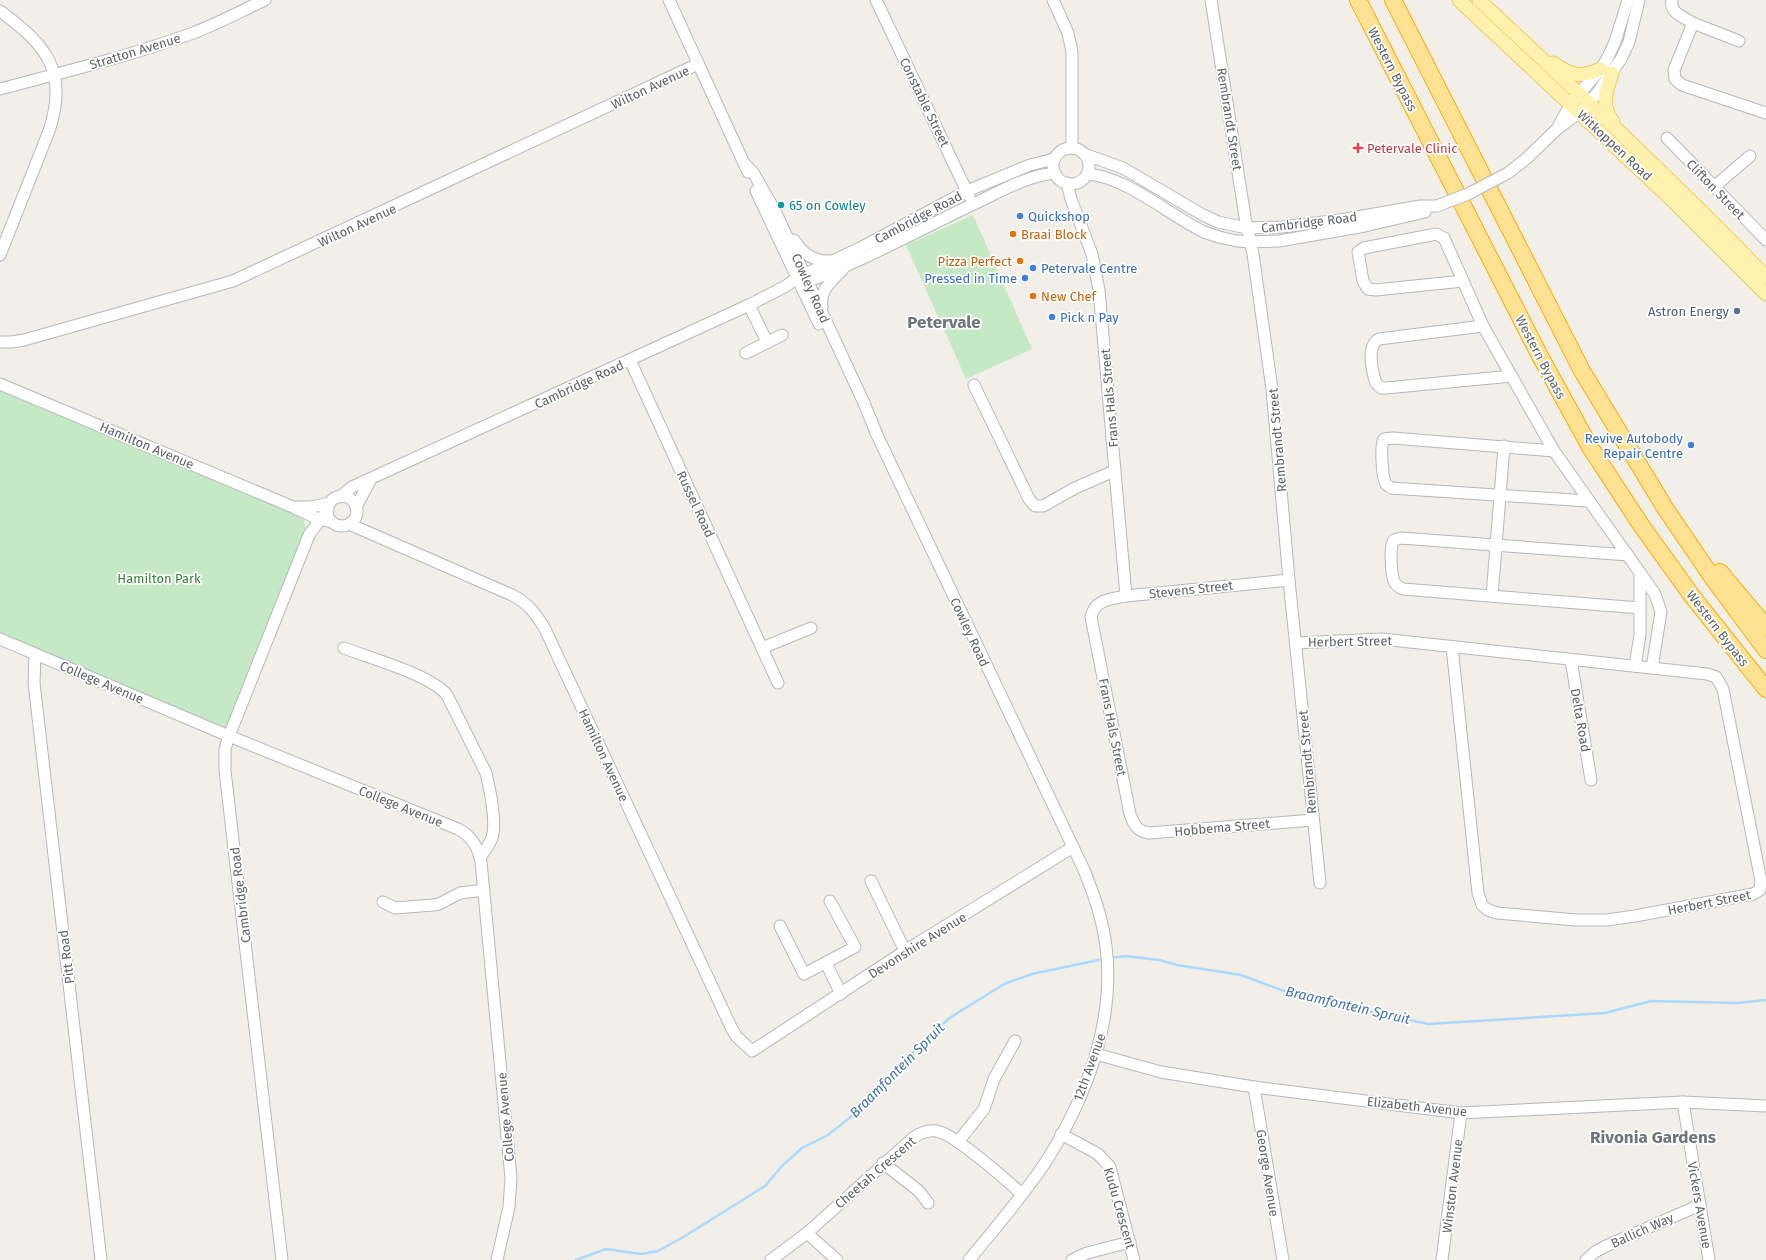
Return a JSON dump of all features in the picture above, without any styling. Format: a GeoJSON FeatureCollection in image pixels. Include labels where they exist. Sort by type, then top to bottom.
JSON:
{"type":"FeatureCollection","features":[{"type":"Feature","properties":{"kind":"highway","name":"Western Bypass"},"geometry":{"type":"LineString","coordinates":[[1358,0],[1536,349],[1590,447],[1650,538],[1692,596],[1766,689]]}},
{"type":"Feature","properties":{"kind":"highway","name":"Western Bypass"},"geometry":{"type":"LineString","coordinates":[[1393,0],[1582,371],[1665,508],[1714,580],[1766,650]]}},
{"type":"Feature","properties":{"kind":"highway"},"geometry":{"type":"LineString","coordinates":[[1677,525],[1766,627]]}},
{"type":"Feature","properties":{"kind":"main road","name":"Witkoppen Road"},"geometry":{"type":"LineString","coordinates":[[1460,0],[1579,104],[1620,132],[1705,214],[1766,277]]}},
{"type":"Feature","properties":{"kind":"main road","name":"Witkoppen Road"},"geometry":{"type":"LineString","coordinates":[[1479,0],[1519,37],[1579,104],[1766,294]]}},
{"type":"Feature","properties":{"kind":"main road"},"geometry":{"type":"LineString","coordinates":[[1519,37],[1571,74],[1585,75],[1607,71],[1605,105],[1608,114],[1620,132]]}},
{"type":"Feature","properties":{"kind":"street","name":"Stratton Avenue"},"geometry":{"type":"LineString","coordinates":[[0,89],[115,58],[188,34],[265,0]]}},
{"type":"Feature","properties":{"kind":"street","name":"Cowley Road"},"geometry":{"type":"LineString","coordinates":[[669,0],[746,165],[749,177],[824,318],[864,403],[868,416],[1073,847]]}},
{"type":"Feature","properties":{"kind":"street","name":"Constable Street"},"geometry":{"type":"LineString","coordinates":[[876,0],[973,204]]}},
{"type":"Feature","properties":{"kind":"street"},"geometry":{"type":"LineString","coordinates":[[1053,0],[1068,33],[1072,52],[1072,148]]}},
{"type":"Feature","properties":{"kind":"street","name":"Rembrandt Street"},"geometry":{"type":"LineString","coordinates":[[1211,0],[1248,228],[1272,389],[1289,580],[1320,882]]}},
{"type":"Feature","properties":{"kind":"street"},"geometry":{"type":"LineString","coordinates":[[1607,71],[1628,0]]}},
{"type":"Feature","properties":{"kind":"street"},"geometry":{"type":"LineString","coordinates":[[1607,71],[1629,42],[1639,0]]}},
{"type":"Feature","properties":{"kind":"street"},"geometry":{"type":"LineString","coordinates":[[1672,0],[1673,10],[1693,23],[1739,41]]}},
{"type":"Feature","properties":{"kind":"street"},"geometry":{"type":"LineString","coordinates":[[0,11],[33,37],[42,48],[54,74],[56,95],[53,119],[0,255]]}},
{"type":"Feature","properties":{"kind":"street"},"geometry":{"type":"LineString","coordinates":[[1693,23],[1674,70],[1675,79],[1682,85],[1766,113]]}},
{"type":"Feature","properties":{"kind":"street","name":"Wilton Avenue"},"geometry":{"type":"LineString","coordinates":[[0,342],[24,340],[233,281],[698,64]]}},
{"type":"Feature","properties":{"kind":"street","name":"Cambridge Road"},"geometry":{"type":"LineString","coordinates":[[1086,174],[1096,174],[1120,182],[1204,232],[1219,237],[1250,242],[1279,241],[1357,227],[1422,213],[1435,206],[1468,194],[1508,173],[1527,158],[1557,129],[1607,71]]}},
{"type":"Feature","properties":{"kind":"street","name":"Clifton Street"},"geometry":{"type":"LineString","coordinates":[[1667,138],[1766,240]]}},
{"type":"Feature","properties":{"kind":"street"},"geometry":{"type":"LineString","coordinates":[[1072,148],[1084,154],[1088,164],[1086,174],[1082,180],[1071,183],[1060,179],[1053,168],[1054,159],[1061,150],[1072,148]]}},
{"type":"Feature","properties":{"kind":"street","name":"Cambridge Road"},"geometry":{"type":"LineString","coordinates":[[1084,154],[1123,168],[1203,216],[1218,222],[1248,228],[1282,227],[1420,206],[1435,206]]}},
{"type":"Feature","properties":{"kind":"street"},"geometry":{"type":"LineString","coordinates":[[1714,187],[1750,156]]}},
{"type":"Feature","properties":{"kind":"street","name":"Cambridge Road"},"geometry":{"type":"LineString","coordinates":[[340,497],[352,487],[749,305],[802,279],[833,261],[967,191],[1030,165],[1054,159]]}},
{"type":"Feature","properties":{"kind":"street","name":"Cowley Road"},"geometry":{"type":"LineString","coordinates":[[746,165],[754,174],[775,211],[802,279],[860,406],[868,416]]}},
{"type":"Feature","properties":{"kind":"street","name":"Cambridge Road"},"geometry":{"type":"LineString","coordinates":[[802,279],[848,265],[973,204],[1031,178],[1055,173]]}},
{"type":"Feature","properties":{"kind":"street","name":"Frans Hals Street"},"geometry":{"type":"LineString","coordinates":[[1071,183],[1073,203],[1092,254],[1098,283],[1126,596]]}},
{"type":"Feature","properties":{"kind":"street"},"geometry":{"type":"LineString","coordinates":[[775,211],[796,243],[807,255],[820,260],[833,261]]}},
{"type":"Feature","properties":{"kind":"street"},"geometry":{"type":"LineString","coordinates":[[1463,281],[1376,290],[1368,289],[1363,282],[1358,252],[1364,248],[1436,234],[1447,243],[1483,326],[1554,451],[1655,594],[1661,612],[1652,668]]}},
{"type":"Feature","properties":{"kind":"street"},"geometry":{"type":"LineString","coordinates":[[824,318],[821,306],[822,293],[825,288],[848,265]]}},
{"type":"Feature","properties":{"kind":"street"},"geometry":{"type":"LineString","coordinates":[[749,305],[767,342]]}},
{"type":"Feature","properties":{"kind":"street"},"geometry":{"type":"LineString","coordinates":[[1483,326],[1376,340],[1373,343],[1371,352],[1376,383],[1381,388],[1386,388],[1512,376]]}},
{"type":"Feature","properties":{"kind":"street"},"geometry":{"type":"LineString","coordinates":[[746,353],[782,335]]}},
{"type":"Feature","properties":{"kind":"street","name":"Russel Road"},"geometry":{"type":"LineString","coordinates":[[630,360],[778,683]]}},
{"type":"Feature","properties":{"kind":"street","name":"Hamilton Avenue"},"geometry":{"type":"LineString","coordinates":[[0,384],[335,524]]}},
{"type":"Feature","properties":{"kind":"street"},"geometry":{"type":"LineString","coordinates":[[974,385],[1029,499],[1035,506],[1043,506],[1075,488],[1114,471]]}},
{"type":"Feature","properties":{"kind":"street"},"geometry":{"type":"LineString","coordinates":[[1554,451],[1393,438],[1384,439],[1381,446],[1384,477],[1387,485],[1391,488],[1588,501]]}},
{"type":"Feature","properties":{"kind":"street"},"geometry":{"type":"LineString","coordinates":[[1492,596],[1504,446]]}},
{"type":"Feature","properties":{"kind":"street"},"geometry":{"type":"LineString","coordinates":[[367,532],[356,510],[348,498],[340,497],[329,506],[328,517],[335,524],[349,524],[354,520],[356,510],[371,479]]}},
{"type":"Feature","properties":{"kind":"street","name":"Cambridge Road"},"geometry":{"type":"LineString","coordinates":[[282,1260],[225,771],[225,749],[308,539],[329,506]]}},
{"type":"Feature","properties":{"kind":"street","name":"Hamilton Avenue"},"geometry":{"type":"LineString","coordinates":[[298,509],[329,506]]}},
{"type":"Feature","properties":{"kind":"street"},"geometry":{"type":"LineString","coordinates":[[298,509],[308,522],[308,539]]}},
{"type":"Feature","properties":{"kind":"street","name":"Cambridge Road"},"geometry":{"type":"LineString","coordinates":[[308,539],[323,528],[335,524]]}},
{"type":"Feature","properties":{"kind":"street","name":"Hamilton Avenue"},"geometry":{"type":"LineString","coordinates":[[349,524],[523,600],[531,607],[545,629],[731,1027],[736,1036],[752,1051],[763,1044]]}},
{"type":"Feature","properties":{"kind":"street"},"geometry":{"type":"LineString","coordinates":[[1628,555],[1495,547],[1401,538],[1394,540],[1390,547],[1393,579],[1398,587],[1408,590],[1640,608]]}},
{"type":"Feature","properties":{"kind":"street"},"geometry":{"type":"LineString","coordinates":[[1635,666],[1640,635],[1640,573]]}},
{"type":"Feature","properties":{"kind":"street","name":"Stevens Street"},"geometry":{"type":"LineString","coordinates":[[1096,606],[1107,600],[1126,596],[1289,580]]}},
{"type":"Feature","properties":{"kind":"street","name":"Frans Hals Street"},"geometry":{"type":"LineString","coordinates":[[1096,606],[1091,616],[1130,814],[1134,826]]}},
{"type":"Feature","properties":{"kind":"street"},"geometry":{"type":"LineString","coordinates":[[762,648],[811,628]]}},
{"type":"Feature","properties":{"kind":"street","name":"Herbert Street"},"geometry":{"type":"LineString","coordinates":[[1296,643],[1382,638],[1713,675],[1722,684],[1743,782],[1761,881],[1760,890],[1753,894],[1607,920],[1576,920],[1506,914],[1488,910],[1482,905],[1478,893],[1452,646]]}},
{"type":"Feature","properties":{"kind":"street","name":"College Avenue"},"geometry":{"type":"LineString","coordinates":[[0,640],[229,736],[458,829],[464,832],[474,842],[480,856],[484,890],[510,1166],[511,1192],[497,1260]]}},
{"type":"Feature","properties":{"kind":"street"},"geometry":{"type":"LineString","coordinates":[[344,648],[425,679],[442,688],[447,694],[484,769],[488,783],[494,828],[490,843],[480,856]]}},
{"type":"Feature","properties":{"kind":"street","name":"Pitt Road"},"geometry":{"type":"LineString","coordinates":[[35,654],[34,683],[101,1260]]}},
{"type":"Feature","properties":{"kind":"street","name":"Delta Road"},"geometry":{"type":"LineString","coordinates":[[1571,660],[1591,780]]}},
{"type":"Feature","properties":{"kind":"street","name":"Hobbema Street"},"geometry":{"type":"LineString","coordinates":[[1134,826],[1138,830],[1149,833],[1313,820]]}},
{"type":"Feature","properties":{"kind":"street","name":"12th Avenue"},"geometry":{"type":"LineString","coordinates":[[969,1260],[1022,1194],[1047,1159],[1062,1134],[1081,1095],[1096,1054],[1106,1014],[1108,979],[1106,950],[1101,916],[1084,870],[1073,847]]}},
{"type":"Feature","properties":{"kind":"street","name":"Devonshire Avenue"},"geometry":{"type":"LineString","coordinates":[[763,1044],[905,951],[1073,847]]}},
{"type":"Feature","properties":{"kind":"street"},"geometry":{"type":"LineString","coordinates":[[871,881],[905,951]]}},
{"type":"Feature","properties":{"kind":"street"},"geometry":{"type":"LineString","coordinates":[[383,902],[390,907],[395,908],[433,905],[439,904],[460,893],[484,890]]}},
{"type":"Feature","properties":{"kind":"street"},"geometry":{"type":"LineString","coordinates":[[780,926],[804,974],[855,947],[830,901]]}},
{"type":"Feature","properties":{"kind":"street"},"geometry":{"type":"LineString","coordinates":[[826,963],[841,994]]}},
{"type":"Feature","properties":{"kind":"street"},"geometry":{"type":"LineString","coordinates":[[958,1142],[984,1109],[994,1079],[1015,1041]]}},
{"type":"Feature","properties":{"kind":"street","name":"Elizabeth Avenue"},"geometry":{"type":"LineString","coordinates":[[1096,1054],[1160,1072],[1254,1087],[1461,1113],[1682,1102],[1766,1106]]}},
{"type":"Feature","properties":{"kind":"street","name":"George Avenue"},"geometry":{"type":"LineString","coordinates":[[1254,1087],[1283,1260]]}},
{"type":"Feature","properties":{"kind":"street","name":"Vickers Avenue"},"geometry":{"type":"LineString","coordinates":[[1682,1102],[1709,1260]]}},
{"type":"Feature","properties":{"kind":"street","name":"Winston Avenue"},"geometry":{"type":"LineString","coordinates":[[1442,1260],[1461,1113]]}},
{"type":"Feature","properties":{"kind":"street","name":"Cheetah Crescent"},"geometry":{"type":"LineString","coordinates":[[780,1258],[883,1163],[913,1138],[927,1131],[943,1132],[958,1142],[1022,1194]]}},
{"type":"Feature","properties":{"kind":"street","name":"Kudu Crescent"},"geometry":{"type":"LineString","coordinates":[[1062,1134],[1098,1154],[1110,1167],[1134,1260]]}},
{"type":"Feature","properties":{"kind":"street"},"geometry":{"type":"LineString","coordinates":[[883,1163],[919,1192],[928,1203]]}},
{"type":"Feature","properties":{"kind":"street","name":"Ballich Way"},"geometry":{"type":"LineString","coordinates":[[1586,1260],[1595,1252],[1606,1246],[1700,1205]]}},
{"type":"Feature","properties":{"kind":"street"},"geometry":{"type":"LineString","coordinates":[[807,1233],[837,1260]]}},
{"type":"Feature","properties":{"kind":"street"},"geometry":{"type":"LineString","coordinates":[[1072,1260],[1087,1253],[1130,1242]]}},
{"type":"Feature","properties":{"kind":"green space"},"geometry":{"type":"Polygon","coordinates":[[[973,215],[1032,349],[966,379],[906,245],[973,215]]]}},
{"type":"Feature","properties":{"kind":"green space","name":"Hamilton Park"},"geometry":{"type":"Polygon","coordinates":[[[0,390],[296,511],[302,517],[306,530],[229,733],[0,634],[0,390]]]}},
{"type":"Feature","properties":{"kind":"waterway","name":"Braamfontein Spruit"},"geometry":{"type":"LineString","coordinates":[[1110,958],[1125,956],[1159,960],[1177,965],[1241,975],[1295,995],[1428,1024],[1605,1013],[1651,1001],[1737,1003],[1766,1000]]}},
{"type":"Feature","properties":{"kind":"waterway","name":"Braamfontein Spruit"},"geometry":{"type":"LineString","coordinates":[[576,1260],[606,1249],[641,1254],[658,1251],[685,1236],[765,1186],[782,1166],[802,1148],[828,1135],[853,1115],[932,1033],[951,1017],[1004,984],[1032,974],[1103,959]]}},
{"type":"Feature","properties":{"kind":"place","name":"Petervale Clinic"},"geometry":{"type":"Point","coordinates":[1358,148]}},
{"type":"Feature","properties":{"kind":"place","name":"65 on Cowley"},"geometry":{"type":"Point","coordinates":[781,205]}},
{"type":"Feature","properties":{"kind":"place","name":"Quickshop"},"geometry":{"type":"Point","coordinates":[1020,216]}},
{"type":"Feature","properties":{"kind":"place","name":"Braai Block"},"geometry":{"type":"Point","coordinates":[1013,234]}},
{"type":"Feature","properties":{"kind":"place","name":"Pizza Perfect"},"geometry":{"type":"Point","coordinates":[1020,261]}},
{"type":"Feature","properties":{"kind":"place","name":"Petervale Centre"},"geometry":{"type":"Point","coordinates":[1033,268]}},
{"type":"Feature","properties":{"kind":"place","name":"Pressed in Time"},"geometry":{"type":"Point","coordinates":[1025,278]}},
{"type":"Feature","properties":{"kind":"place","name":"New Chef"},"geometry":{"type":"Point","coordinates":[1033,296]}},
{"type":"Feature","properties":{"kind":"place","name":"Astron Energy"},"geometry":{"type":"Point","coordinates":[1737,311]}},
{"type":"Feature","properties":{"kind":"place","name":"Pick n Pay"},"geometry":{"type":"Point","coordinates":[1052,317]}},
{"type":"Feature","properties":{"kind":"place","name":"Revive Autobody Repair Centre"},"geometry":{"type":"Point","coordinates":[1691,445]}},
{"type":"Feature","properties":{"kind":"district","name":"Petervale"},"geometry":{"type":"Point","coordinates":[944,322]}},
{"type":"Feature","properties":{"kind":"district","name":"Rivonia Gardens"},"geometry":{"type":"Point","coordinates":[1653,1137]}}]}
